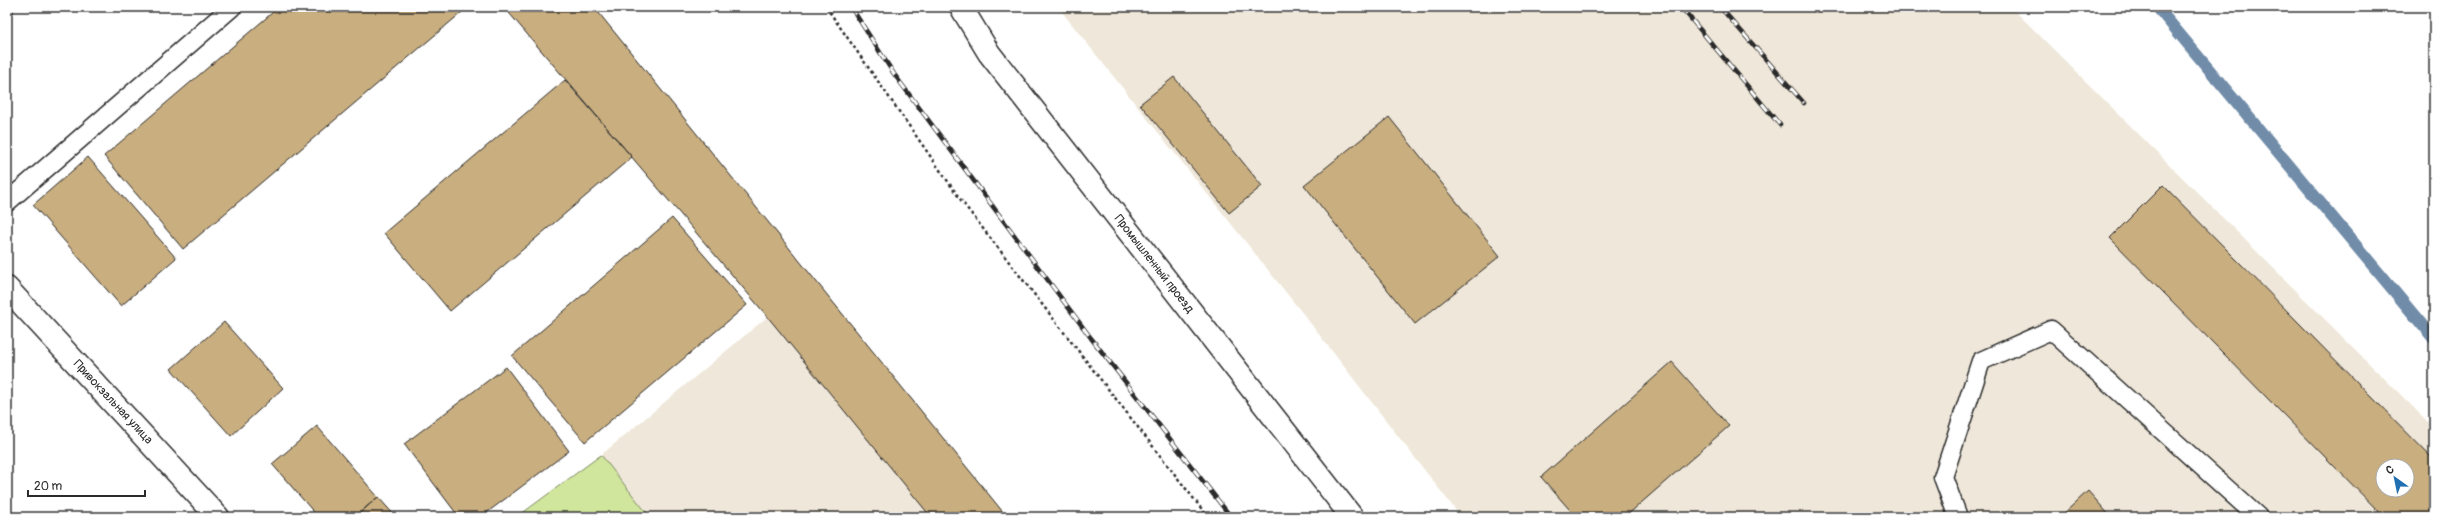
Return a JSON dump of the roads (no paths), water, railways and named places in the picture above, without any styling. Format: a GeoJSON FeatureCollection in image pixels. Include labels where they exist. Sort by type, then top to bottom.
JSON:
{"type":"FeatureCollection","features":[{"type":"Feature","properties":{"kind":"street","name":"Промышленный проезд"},"geometry":{"type":"LineString","coordinates":[[961,7],[989,53],[1352,517]]}},
{"type":"Feature","properties":{"kind":"street","name":"Привокзальная улица"},"geometry":{"type":"LineString","coordinates":[[7,288],[218,517]]}},
{"type":"Feature","properties":{"kind":"lane"},"geometry":{"type":"LineString","coordinates":[[7,202],[232,7]]}},
{"type":"Feature","properties":{"kind":"lane"},"geometry":{"type":"LineString","coordinates":[[1958,517],[1943,477],[1981,361],[2051,330],[2258,517]]}},
{"type":"Feature","properties":{"kind":"waterway"},"geometry":{"type":"LineString","coordinates":[[2157,7],[2434,339]]}},
{"type":"Feature","properties":{"kind":"railway"},"geometry":{"type":"LineString","coordinates":[[851,7],[894,74],[1091,338],[1231,517]]}},
{"type":"Feature","properties":{"kind":"railway"},"geometry":{"type":"LineString","coordinates":[[1681,7],[1780,125]]}},
{"type":"Feature","properties":{"kind":"railway"},"geometry":{"type":"LineString","coordinates":[[1720,7],[1804,103]]}}]}
